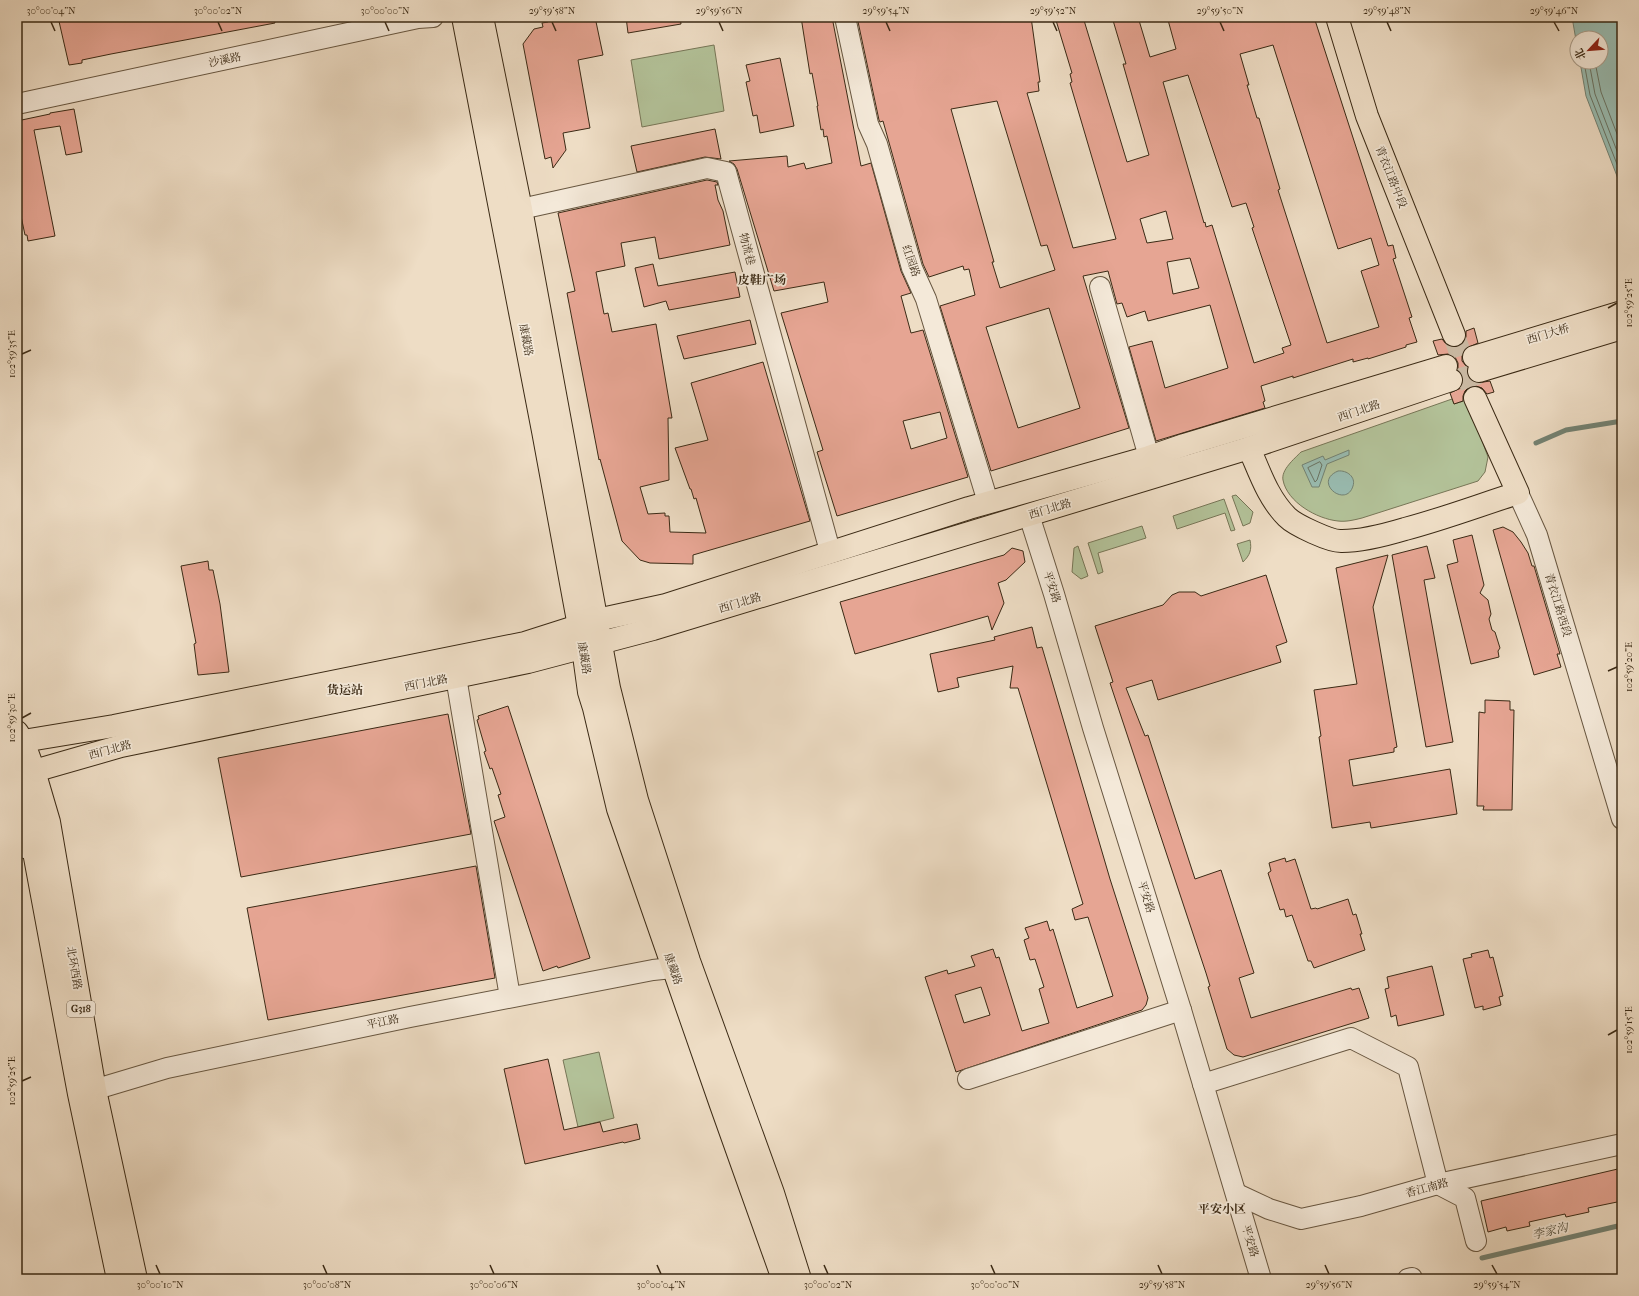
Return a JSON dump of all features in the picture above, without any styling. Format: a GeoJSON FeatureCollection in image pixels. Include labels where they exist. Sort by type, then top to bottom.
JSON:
{"type":"FeatureCollection","features":[{"type":"Feature","properties":{"kind":"main road","name":"康藏路"},"geometry":{"type":"LineString","coordinates":[[463,17],[524,325],[588,622]]}},
{"type":"Feature","properties":{"kind":"main road","name":"康藏路"},"geometry":{"type":"LineString","coordinates":[[482,17],[521,209],[592,645],[589,692],[618,809],[774,1193],[800,1279]]}},
{"type":"Feature","properties":{"kind":"main road","name":"青衣江路中段"},"geometry":{"type":"LineString","coordinates":[[1338,17],[1367,116],[1454,335]]}},
{"type":"Feature","properties":{"kind":"main road","name":"西门大桥"},"geometry":{"type":"LineString","coordinates":[[1622,312],[1477,364],[1622,328]]}},
{"type":"Feature","properties":{"kind":"main road","name":"西门北路"},"geometry":{"type":"LineString","coordinates":[[19,741],[114,726],[525,643],[588,622],[666,605],[830,551],[988,502],[1149,457],[1184,445],[1448,373],[1249,448],[652,629],[528,662],[121,746],[26,768]]}},
{"type":"Feature","properties":{"kind":"main road","name":"青衣江路西段"},"geometry":{"type":"LineString","coordinates":[[1476,398],[1518,493]]}},
{"type":"Feature","properties":{"kind":"main road"},"geometry":{"type":"LineString","coordinates":[[1249,448],[1272,500],[1288,519],[1306,530],[1341,542],[1380,536],[1432,522],[1518,493]]}},
{"type":"Feature","properties":{"kind":"main road","name":"北环西路"},"geometry":{"type":"LineString","coordinates":[[19,741],[26,768],[49,822],[87,1092],[118,1279]]}},
{"type":"Feature","properties":{"kind":"main road","name":"北环西路"},"geometry":{"type":"LineString","coordinates":[[17,786],[29,825],[26,848],[87,1092],[136,1279]]}},
{"type":"Feature","properties":{"kind":"main road","name":"康藏路"},"geometry":{"type":"LineString","coordinates":[[681,965],[783,1279]]}},
{"type":"Feature","properties":{"kind":"street","name":"沙溪路"},"geometry":{"type":"LineString","coordinates":[[17,104],[418,18],[432,17]]}},
{"type":"Feature","properties":{"kind":"street","name":"红园路"},"geometry":{"type":"LineString","coordinates":[[845,17],[868,124],[877,144],[912,268],[926,299],[988,502]]}},
{"type":"Feature","properties":{"kind":"street","name":"物流巷"},"geometry":{"type":"LineString","coordinates":[[521,209],[707,168],[729,170],[830,551]]}},
{"type":"Feature","properties":{"kind":"street"},"geometry":{"type":"LineString","coordinates":[[1100,286],[1149,457]]}},
{"type":"Feature","properties":{"kind":"street","name":"青衣江路西段"},"geometry":{"type":"LineString","coordinates":[[1518,493],[1537,535],[1622,819]]}},
{"type":"Feature","properties":{"kind":"street","name":"平安路"},"geometry":{"type":"LineString","coordinates":[[1029,515],[1054,594],[1093,728],[1182,1010],[1261,1279]]}},
{"type":"Feature","properties":{"kind":"street"},"geometry":{"type":"LineString","coordinates":[[456,677],[510,998]]}},
{"type":"Feature","properties":{"kind":"street","name":"平江路"},"geometry":{"type":"LineString","coordinates":[[87,1092],[167,1068],[510,998],[681,965]]}},
{"type":"Feature","properties":{"kind":"street"},"geometry":{"type":"LineString","coordinates":[[968,1079],[1182,1010]]}},
{"type":"Feature","properties":{"kind":"street"},"geometry":{"type":"LineString","coordinates":[[1203,1084],[1351,1038],[1408,1067],[1438,1184],[1465,1198],[1476,1241]]}},
{"type":"Feature","properties":{"kind":"street","name":"香江南路"},"geometry":{"type":"LineString","coordinates":[[1237,1194],[1269,1209],[1301,1219],[1361,1206],[1438,1184],[1622,1144]]}},
{"type":"Feature","properties":{"kind":"green space"},"geometry":{"type":"Polygon","coordinates":[[[714,45],[724,111],[642,127],[631,60],[714,45]]]}},
{"type":"Feature","properties":{"kind":"green space"},"geometry":{"type":"Polygon","coordinates":[[[1452,399],[1454,404],[1467,400],[1488,457],[1485,472],[1478,481],[1362,518],[1344,521],[1330,520],[1312,513],[1297,502],[1286,488],[1283,480],[1284,472],[1301,452],[1452,399]]]}},
{"type":"Feature","properties":{"kind":"green space"},"geometry":{"type":"Polygon","coordinates":[[[1236,495],[1253,512],[1250,523],[1243,526],[1232,496],[1236,495]]]}},
{"type":"Feature","properties":{"kind":"green space"},"geometry":{"type":"Polygon","coordinates":[[[1224,499],[1235,530],[1231,531],[1225,513],[1177,529],[1173,516],[1224,499]]]}},
{"type":"Feature","properties":{"kind":"green space"},"geometry":{"type":"Polygon","coordinates":[[[1142,526],[1146,538],[1098,553],[1103,572],[1098,574],[1088,543],[1142,526]]]}},
{"type":"Feature","properties":{"kind":"green space"},"geometry":{"type":"Polygon","coordinates":[[[1250,540],[1250,552],[1243,562],[1237,544],[1250,540]]]}},
{"type":"Feature","properties":{"kind":"green space"},"geometry":{"type":"Polygon","coordinates":[[[1078,546],[1088,576],[1081,579],[1072,572],[1074,548],[1078,546]]]}},
{"type":"Feature","properties":{"kind":"green space"},"geometry":{"type":"Polygon","coordinates":[[[599,1052],[614,1118],[578,1127],[563,1060],[599,1052]]]}},
{"type":"Feature","properties":{"kind":"water"},"geometry":{"type":"Polygon","coordinates":[[[1572,17],[1622,17],[1622,189],[1586,96],[1581,70],[1609,70],[1609,30],[1574,30],[1572,17]]]}},
{"type":"Feature","properties":{"kind":"water"},"geometry":{"type":"Polygon","coordinates":[[[1349,450],[1349,455],[1327,464],[1319,487],[1312,487],[1302,465],[1323,456],[1325,460],[1349,450]]]}},
{"type":"Feature","properties":{"kind":"water"},"geometry":{"type":"Polygon","coordinates":[[[1338,471],[1345,472],[1350,475],[1354,483],[1349,492],[1344,495],[1338,494],[1329,487],[1328,481],[1331,476],[1338,471]]]}},
{"type":"Feature","properties":{"kind":"building"},"geometry":{"type":"Polygon","coordinates":[[[58,17],[274,17],[275,23],[111,54],[82,60],[82,63],[69,65],[58,17]]]}},
{"type":"Feature","properties":{"kind":"building"},"geometry":{"type":"Polygon","coordinates":[[[548,17],[595,17],[603,55],[578,60],[590,128],[563,133],[566,150],[553,168],[551,157],[545,159],[523,44],[534,29],[543,27],[542,23],[548,22],[548,17]]]}},
{"type":"Feature","properties":{"kind":"building"},"geometry":{"type":"Polygon","coordinates":[[[626,17],[680,17],[681,24],[628,33],[626,17]]]}},
{"type":"Feature","properties":{"kind":"building"},"geometry":{"type":"Polygon","coordinates":[[[801,17],[832,17],[861,166],[871,163],[901,271],[911,293],[901,296],[911,333],[923,330],[968,477],[837,516],[817,452],[823,450],[781,313],[828,302],[824,282],[774,291],[737,169],[734,164],[729,161],[787,156],[788,167],[804,163],[806,169],[832,163],[827,136],[824,137],[823,129],[821,130],[812,73],[810,74],[801,17]],[[940,412],[903,421],[911,449],[947,438],[940,412]]]}},
{"type":"Feature","properties":{"kind":"building"},"geometry":{"type":"Polygon","coordinates":[[[857,17],[1031,17],[1040,82],[1038,82],[1039,91],[1027,93],[1073,248],[1116,239],[1070,83],[1072,82],[1070,74],[1072,73],[1055,17],[1083,17],[1127,162],[1149,155],[1123,64],[1126,64],[1112,17],[1138,17],[1150,57],[1176,49],[1168,20],[1179,17],[1314,17],[1388,246],[1393,245],[1396,258],[1393,259],[1412,317],[1409,318],[1417,342],[1368,359],[1353,362],[1353,359],[1293,378],[1293,376],[1261,386],[1265,401],[1263,402],[1265,408],[1156,441],[1129,347],[1152,341],[1165,388],[1228,368],[1210,305],[1148,321],[1145,311],[1127,317],[1122,303],[1117,304],[1108,271],[1083,276],[1129,428],[991,471],[940,306],[975,295],[969,269],[964,270],[963,266],[929,277],[923,264],[883,121],[880,122],[857,17]],[[1273,45],[1240,54],[1249,85],[1247,85],[1257,118],[1259,118],[1280,189],[1278,190],[1327,343],[1379,327],[1361,271],[1379,265],[1371,238],[1338,249],[1273,45]],[[1188,75],[1163,82],[1204,223],[1205,222],[1206,227],[1212,225],[1254,363],[1284,353],[1282,348],[1291,345],[1252,228],[1254,227],[1246,203],[1232,207],[1188,75]],[[997,101],[951,109],[994,262],[992,262],[1000,288],[1055,270],[1047,245],[1041,246],[997,101]],[[1166,211],[1140,219],[1147,243],[1173,239],[1166,211]],[[1190,258],[1167,262],[1173,294],[1199,288],[1190,258]],[[1049,308],[986,327],[1018,428],[1080,408],[1049,308]]]}},
{"type":"Feature","properties":{"kind":"building"},"geometry":{"type":"Polygon","coordinates":[[[780,58],[794,126],[760,133],[757,115],[753,116],[746,82],[750,81],[746,65],[780,58]]]}},
{"type":"Feature","properties":{"kind":"building"},"geometry":{"type":"Polygon","coordinates":[[[74,109],[82,152],[66,155],[60,126],[34,130],[55,236],[28,241],[27,235],[25,235],[17,197],[17,121],[74,109]]]}},
{"type":"Feature","properties":{"kind":"building"},"geometry":{"type":"Polygon","coordinates":[[[715,129],[721,159],[705,157],[637,172],[631,146],[715,129]]]}},
{"type":"Feature","properties":{"kind":"building"},"geometry":{"type":"Polygon","coordinates":[[[707,180],[717,182],[718,185],[715,185],[718,200],[723,211],[730,245],[659,259],[655,237],[621,243],[625,266],[596,272],[604,314],[608,313],[612,332],[656,324],[672,418],[668,418],[669,480],[640,487],[648,514],[665,513],[665,516],[669,516],[670,532],[706,533],[696,498],[694,499],[675,448],[708,440],[691,383],[763,362],[810,521],[693,555],[693,564],[650,563],[640,560],[622,541],[600,459],[599,460],[567,293],[575,291],[558,213],[707,180]]]}},
{"type":"Feature","properties":{"kind":"building"},"geometry":{"type":"Polygon","coordinates":[[[653,264],[658,286],[735,272],[740,297],[669,310],[666,301],[644,307],[635,268],[653,264]]]}},
{"type":"Feature","properties":{"kind":"building"},"geometry":{"type":"Polygon","coordinates":[[[750,320],[756,344],[684,359],[677,336],[750,320]]]}},
{"type":"Feature","properties":{"kind":"building"},"geometry":{"type":"Polygon","coordinates":[[[1474,328],[1478,343],[1465,349],[1462,355],[1462,361],[1467,367],[1467,374],[1470,380],[1477,383],[1490,381],[1494,392],[1487,394],[1482,388],[1470,386],[1465,391],[1463,401],[1454,404],[1450,393],[1461,388],[1463,376],[1458,370],[1458,363],[1455,357],[1448,354],[1438,355],[1433,341],[1442,339],[1447,345],[1458,347],[1464,342],[1466,331],[1474,328]]]}},
{"type":"Feature","properties":{"kind":"building"},"geometry":{"type":"Polygon","coordinates":[[[1503,527],[1513,532],[1521,542],[1528,553],[1532,566],[1534,566],[1560,654],[1557,654],[1561,667],[1534,675],[1493,530],[1503,527]]]}},
{"type":"Feature","properties":{"kind":"building"},"geometry":{"type":"Polygon","coordinates":[[[1472,535],[1484,585],[1480,593],[1488,600],[1491,614],[1489,619],[1500,648],[1498,651],[1499,657],[1471,664],[1447,565],[1458,562],[1453,540],[1472,535]]]}},
{"type":"Feature","properties":{"kind":"building"},"geometry":{"type":"Polygon","coordinates":[[[1427,546],[1435,578],[1424,580],[1453,742],[1426,747],[1392,555],[1427,546]]]}},
{"type":"Feature","properties":{"kind":"building"},"geometry":{"type":"Polygon","coordinates":[[[1012,548],[1023,551],[1025,562],[1006,580],[998,583],[1004,603],[992,630],[988,616],[855,654],[840,602],[1004,555],[1012,548]]]}},
{"type":"Feature","properties":{"kind":"building"},"geometry":{"type":"Polygon","coordinates":[[[1388,555],[1373,607],[1397,747],[1394,748],[1394,752],[1349,760],[1353,786],[1450,769],[1457,814],[1371,828],[1370,822],[1332,828],[1314,690],[1357,684],[1336,568],[1388,555]]]}},
{"type":"Feature","properties":{"kind":"building"},"geometry":{"type":"Polygon","coordinates":[[[208,561],[209,570],[213,570],[220,604],[229,672],[198,675],[194,644],[196,643],[181,566],[208,561]]]}},
{"type":"Feature","properties":{"kind":"building"},"geometry":{"type":"Polygon","coordinates":[[[1266,575],[1287,642],[1276,646],[1281,662],[1158,700],[1152,680],[1126,688],[1145,736],[1148,735],[1195,879],[1221,870],[1254,973],[1239,978],[1251,1018],[1351,988],[1352,990],[1359,988],[1369,1018],[1243,1057],[1234,1055],[1227,1049],[1208,987],[1210,986],[1206,973],[1110,683],[1113,682],[1095,626],[1163,605],[1172,595],[1179,592],[1195,592],[1201,596],[1266,575]]]}},
{"type":"Feature","properties":{"kind":"building"},"geometry":{"type":"Polygon","coordinates":[[[1032,627],[1037,648],[1042,647],[1110,879],[1148,998],[1146,1005],[1142,1010],[956,1072],[925,977],[947,970],[948,974],[975,966],[971,956],[993,949],[996,958],[999,957],[1022,1031],[1049,1023],[1039,989],[1044,987],[1035,959],[1030,960],[1024,940],[1029,938],[1025,928],[1047,921],[1050,931],[1053,929],[1077,1008],[1113,996],[1088,917],[1075,920],[1072,909],[1083,904],[1018,688],[1010,688],[1013,666],[957,678],[959,687],[938,692],[930,654],[995,640],[994,637],[1032,627]],[[981,987],[955,995],[964,1023],[990,1015],[981,987]]]}},
{"type":"Feature","properties":{"kind":"building"},"geometry":{"type":"Polygon","coordinates":[[[1485,700],[1510,701],[1510,710],[1514,710],[1512,810],[1483,810],[1484,806],[1477,806],[1479,712],[1485,713],[1485,700]]]}},
{"type":"Feature","properties":{"kind":"building"},"geometry":{"type":"Polygon","coordinates":[[[508,706],[590,958],[543,971],[494,821],[505,817],[498,795],[501,794],[492,768],[490,769],[484,752],[486,751],[477,720],[479,719],[478,716],[508,706]]]}},
{"type":"Feature","properties":{"kind":"building"},"geometry":{"type":"Polygon","coordinates":[[[448,714],[471,834],[241,877],[218,758],[448,714]]]}},
{"type":"Feature","properties":{"kind":"building"},"geometry":{"type":"Polygon","coordinates":[[[1285,858],[1286,862],[1295,859],[1311,909],[1317,909],[1348,899],[1353,915],[1356,914],[1365,950],[1314,968],[1311,961],[1308,961],[1292,915],[1286,917],[1284,909],[1280,910],[1268,873],[1271,871],[1269,863],[1285,858]]]}},
{"type":"Feature","properties":{"kind":"building"},"geometry":{"type":"Polygon","coordinates":[[[476,866],[495,978],[268,1020],[247,908],[476,866]]]}},
{"type":"Feature","properties":{"kind":"building"},"geometry":{"type":"Polygon","coordinates":[[[1488,950],[1490,958],[1493,957],[1503,996],[1499,997],[1501,1005],[1483,1010],[1483,1006],[1475,1008],[1463,959],[1472,957],[1471,954],[1488,950]]]}},
{"type":"Feature","properties":{"kind":"building"},"geometry":{"type":"Polygon","coordinates":[[[1432,966],[1444,1015],[1398,1026],[1396,1015],[1391,1017],[1385,989],[1389,988],[1387,977],[1432,966]]]}},
{"type":"Feature","properties":{"kind":"building"},"geometry":{"type":"Polygon","coordinates":[[[548,1059],[564,1130],[600,1122],[603,1132],[637,1124],[640,1139],[525,1164],[504,1069],[548,1059]]]}},
{"type":"Feature","properties":{"kind":"building"},"geometry":{"type":"Polygon","coordinates":[[[1622,1168],[1622,1201],[1588,1208],[1589,1212],[1566,1217],[1565,1214],[1529,1222],[1530,1226],[1507,1231],[1506,1227],[1488,1232],[1481,1201],[1622,1168]]]}},
{"type":"Feature","properties":{"kind":"waterway"},"geometry":{"type":"LineString","coordinates":[[1536,443],[1566,430],[1622,421]]}},
{"type":"Feature","properties":{"kind":"waterway","name":"李家沟"},"geometry":{"type":"LineString","coordinates":[[1482,1258],[1622,1225]]}},
{"type":"Feature","properties":{"kind":"tunnel"},"geometry":{"type":"LineString","coordinates":[[1454,335],[1475,398]]}},
{"type":"Feature","properties":{"kind":"district","name":"皮鞋广场"},"geometry":{"type":"Point","coordinates":[762,280]}},
{"type":"Feature","properties":{"kind":"district","name":"货运站"},"geometry":{"type":"Point","coordinates":[345,690]}},
{"type":"Feature","properties":{"kind":"district","name":"平安小区"},"geometry":{"type":"Point","coordinates":[1222,1209]}}]}
